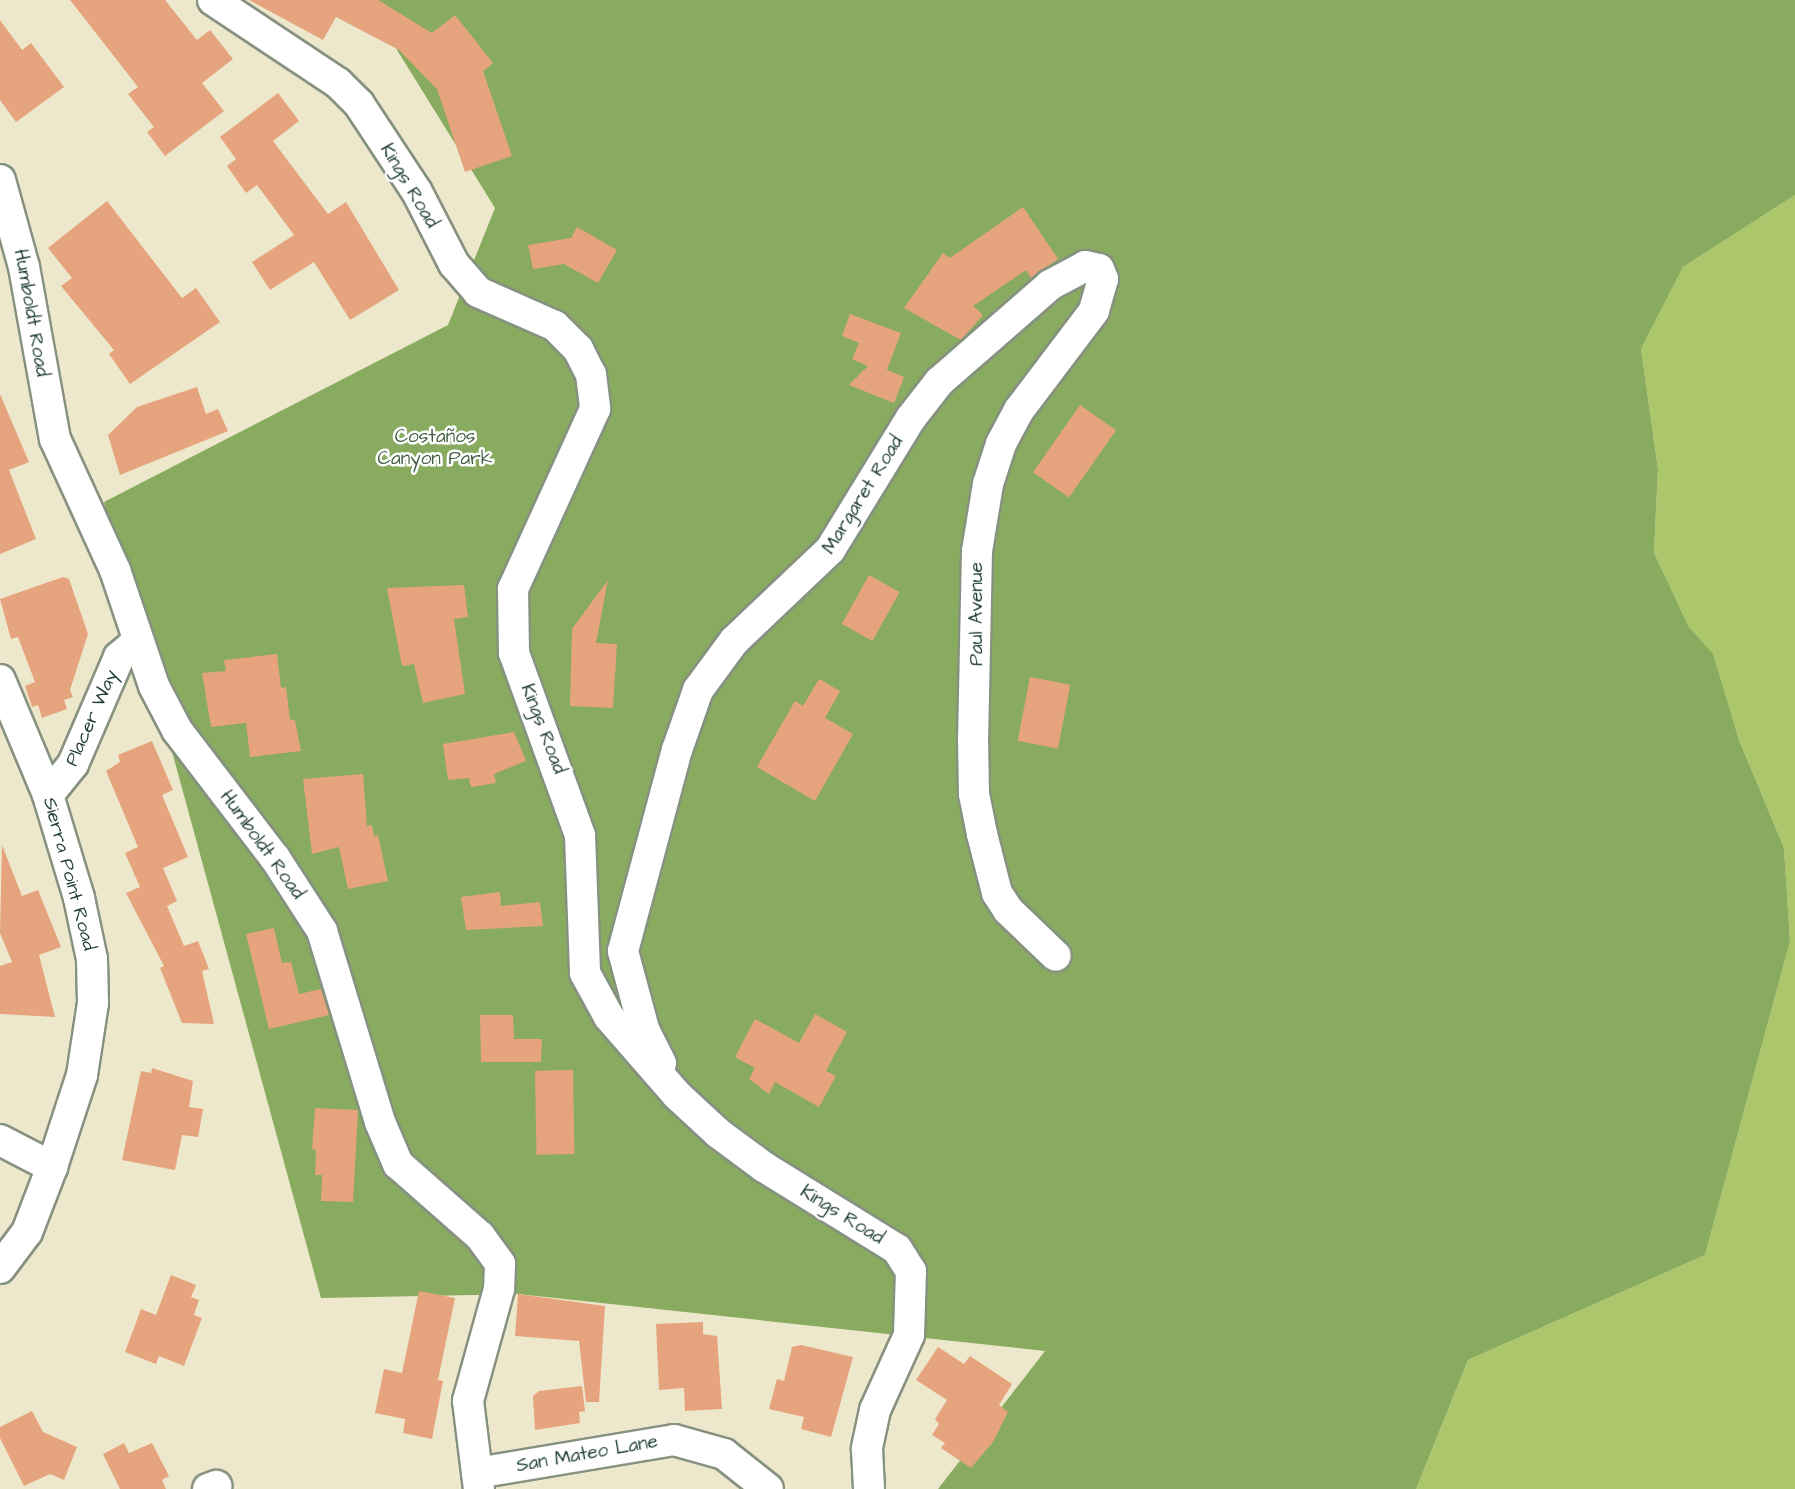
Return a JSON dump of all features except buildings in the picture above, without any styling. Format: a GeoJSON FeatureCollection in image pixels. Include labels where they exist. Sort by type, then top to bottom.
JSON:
{"type":"FeatureCollection","features":[{"type":"Feature","properties":{"kind":"street","name":"Kings Road"},"geometry":{"type":"LineString","coordinates":[[214,0],[338,83],[359,104],[417,192],[454,264],[470,283],[478,292],[555,326],[578,349],[591,374],[595,409],[513,589],[514,653],[580,835],[585,973],[608,1017],[677,1095],[764,1167],[897,1249],[911,1271],[909,1335],[875,1410],[867,1449],[869,1489]]}},
{"type":"Feature","properties":{"kind":"street","name":"Humboldt Road"},"geometry":{"type":"LineString","coordinates":[[0,180],[24,267],[55,439],[115,570],[138,642],[177,730],[275,858],[321,931],[377,1113],[398,1164],[480,1236],[500,1264],[499,1289],[468,1401],[478,1481]]}},
{"type":"Feature","properties":{"kind":"street","name":"Margaret Road"},"geometry":{"type":"LineString","coordinates":[[677,1095],[644,1028],[623,951],[651,840],[698,690],[734,641],[831,550],[911,418],[939,382],[1050,285],[1085,266],[1099,269],[1103,279]]}},
{"type":"Feature","properties":{"kind":"street","name":"Paul Avenue"},"geometry":{"type":"LineString","coordinates":[[1056,956],[1008,910],[996,893],[974,794],[977,551],[988,484],[1001,444],[1019,410],[1094,311],[1103,279]]}},
{"type":"Feature","properties":{"kind":"street","name":"Placer Way"},"geometry":{"type":"LineString","coordinates":[[48,795],[73,764],[119,657],[138,642]]}},
{"type":"Feature","properties":{"kind":"street","name":"Sierra Point Road"},"geometry":{"type":"LineString","coordinates":[[0,680],[48,795],[89,939],[93,1003],[82,1075],[52,1167],[27,1232],[0,1268]]}},
{"type":"Feature","properties":{"kind":"street"},"geometry":{"type":"LineString","coordinates":[[0,1140],[52,1167]]}},
{"type":"Feature","properties":{"kind":"street","name":"San Mateo Lane"},"geometry":{"type":"LineString","coordinates":[[478,1481],[674,1440],[724,1454],[768,1489]]}},
{"type":"Feature","properties":{"kind":"green space","name":"Costaños Canyon Park"},"geometry":{"type":"Polygon","coordinates":[[[366,0],[1795,0],[1795,195],[1683,267],[1641,349],[1658,469],[1654,553],[1689,627],[1713,654],[1739,740],[1784,848],[1790,941],[1705,1255],[1468,1360],[1416,1489],[938,1489],[1045,1351],[518,1294],[321,1298],[104,502],[448,325],[495,208],[366,0]]]}},
{"type":"Feature","properties":{"kind":"green space"},"geometry":{"type":"Polygon","coordinates":[[[1795,195],[1795,1489],[1416,1489],[1468,1360],[1705,1255],[1790,941],[1784,848],[1739,740],[1713,655],[1689,627],[1654,553],[1658,469],[1641,349],[1683,267],[1795,195]]]}}]}
